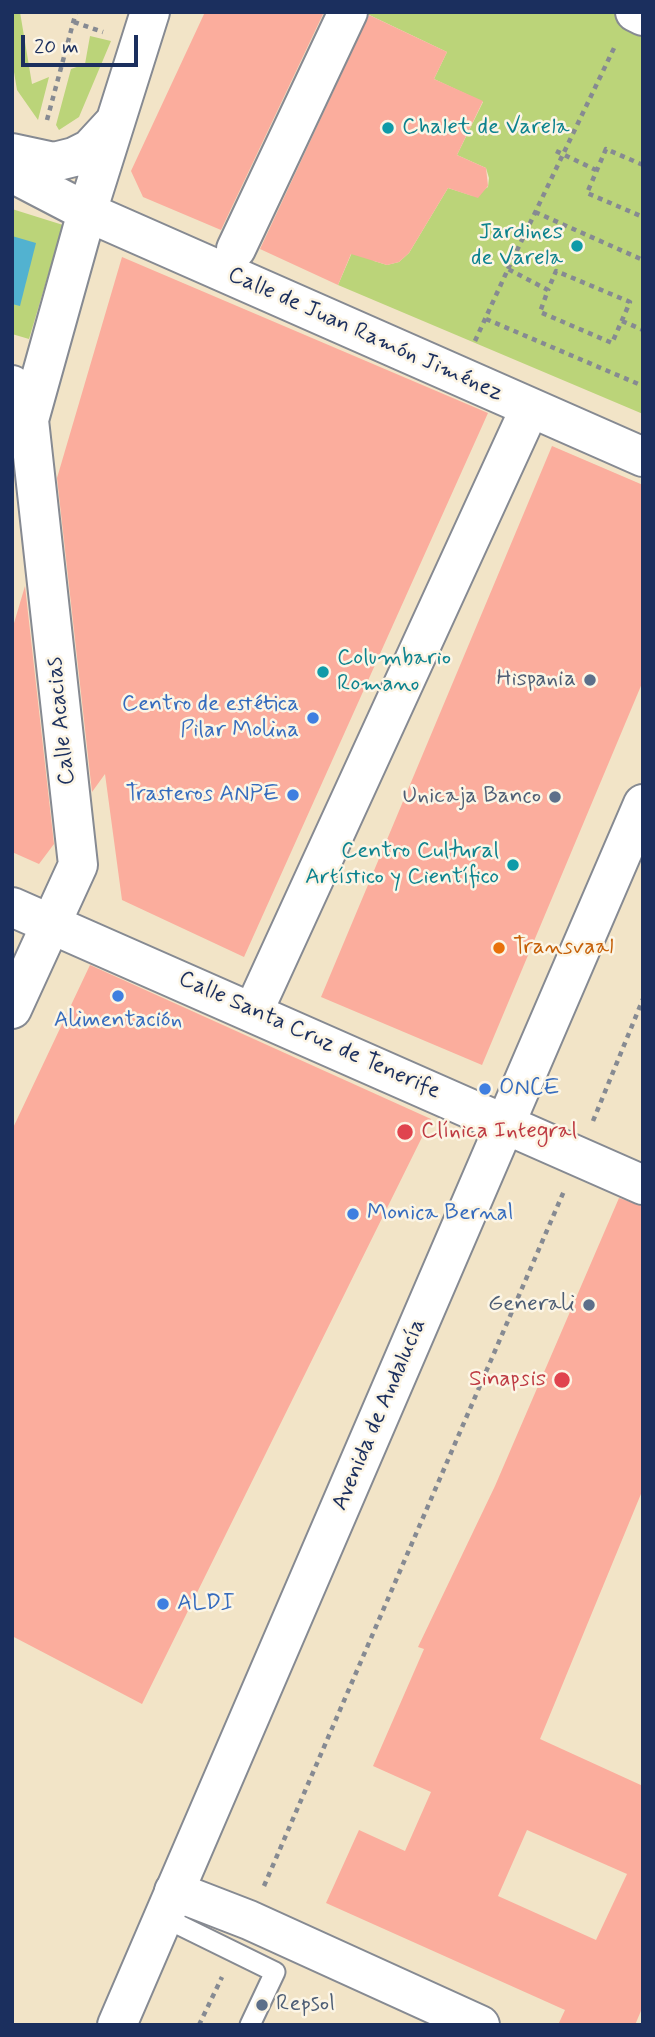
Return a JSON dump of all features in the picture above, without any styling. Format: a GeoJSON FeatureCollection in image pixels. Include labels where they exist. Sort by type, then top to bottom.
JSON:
{"type":"FeatureCollection","features":[{"type":"Feature","properties":{"kind":"street"},"geometry":{"type":"LineString","coordinates":[[29,420],[87,212],[150,12]]}},
{"type":"Feature","properties":{"kind":"street"},"geometry":{"type":"LineString","coordinates":[[236,249],[348,12]]}},
{"type":"Feature","properties":{"kind":"street"},"geometry":{"type":"LineString","coordinates":[[626,28],[643,16]]}},
{"type":"Feature","properties":{"kind":"street"},"geometry":{"type":"LineString","coordinates":[[12,153],[54,162],[74,158],[90,149],[116,121]]}},
{"type":"Feature","properties":{"kind":"street","name":"Calle de Juan Ramón Jiménez"},"geometry":{"type":"LineString","coordinates":[[12,173],[87,212],[643,457]]}},
{"type":"Feature","properties":{"kind":"street"},"geometry":{"type":"LineString","coordinates":[[12,385],[29,420]]}},
{"type":"Feature","properties":{"kind":"street"},"geometry":{"type":"LineString","coordinates":[[253,1012],[530,408]]}},
{"type":"Feature","properties":{"kind":"street","name":"Calle Acacias"},"geometry":{"type":"LineString","coordinates":[[12,1009],[78,865],[29,420]]}},
{"type":"Feature","properties":{"kind":"street","name":"Avenida de Andalucía"},"geometry":{"type":"LineString","coordinates":[[117,2025],[643,804]]}},
{"type":"Feature","properties":{"kind":"street","name":"Calle Santa Cruz de Tenerife"},"geometry":{"type":"LineString","coordinates":[[12,907],[643,1185]]}},
{"type":"Feature","properties":{"kind":"street"},"geometry":{"type":"LineString","coordinates":[[168,1904],[242,1936],[480,2025]]}},
{"type":"Feature","properties":{"kind":"lane"},"geometry":{"type":"LineString","coordinates":[[242,1936],[275,1972],[250,2025]]}},
{"type":"Feature","properties":{"kind":"path"},"geometry":{"type":"LineString","coordinates":[[46,125],[76,12]]}},
{"type":"Feature","properties":{"kind":"path"},"geometry":{"type":"LineString","coordinates":[[74,22],[107,33]]}},
{"type":"Feature","properties":{"kind":"path"},"geometry":{"type":"LineString","coordinates":[[472,348],[535,212],[559,152],[626,28]]}},
{"type":"Feature","properties":{"kind":"path"},"geometry":{"type":"LineString","coordinates":[[643,165],[606,149],[587,193],[643,217]]}},
{"type":"Feature","properties":{"kind":"path"},"geometry":{"type":"LineString","coordinates":[[559,152],[596,170]]}},
{"type":"Feature","properties":{"kind":"path"},"geometry":{"type":"LineString","coordinates":[[535,212],[643,260]]}},
{"type":"Feature","properties":{"kind":"path"},"geometry":{"type":"LineString","coordinates":[[508,269],[548,290]]}},
{"type":"Feature","properties":{"kind":"path"},"geometry":{"type":"LineString","coordinates":[[556,271],[630,302],[612,342],[540,312],[548,290],[556,271]]}},
{"type":"Feature","properties":{"kind":"path"},"geometry":{"type":"LineString","coordinates":[[486,319],[642,385]]}},
{"type":"Feature","properties":{"kind":"path"},"geometry":{"type":"LineString","coordinates":[[622,321],[643,330]]}},
{"type":"Feature","properties":{"kind":"path"},"geometry":{"type":"LineString","coordinates":[[199,2025],[242,1936],[579,1158],[643,999]]}},
{"type":"Feature","properties":{"kind":"green space"},"geometry":{"type":"Polygon","coordinates":[[[12,12],[20,12],[32,84],[49,77],[38,120],[17,90],[12,60],[12,12]]]}},
{"type":"Feature","properties":{"kind":"green space"},"geometry":{"type":"Polygon","coordinates":[[[363,12],[615,12],[643,24],[643,414],[338,285],[360,234],[365,252],[374,261],[387,265],[399,262],[409,253],[448,188],[473,196],[488,187],[489,178],[486,168],[457,155],[483,102],[434,79],[447,52],[363,12]]]}},
{"type":"Feature","properties":{"kind":"green space"},"geometry":{"type":"Polygon","coordinates":[[[90,36],[111,41],[79,117],[59,130],[56,125],[71,69],[85,64],[90,36]]]}},
{"type":"Feature","properties":{"kind":"green space"},"geometry":{"type":"Polygon","coordinates":[[[12,209],[63,225],[29,339],[12,334],[12,209]]]}},
{"type":"Feature","properties":{"kind":"water"},"geometry":{"type":"Polygon","coordinates":[[[12,236],[36,243],[20,306],[12,304],[12,236]]]}},
{"type":"Feature","properties":{"kind":"building"},"geometry":{"type":"Polygon","coordinates":[[[205,12],[324,12],[221,230],[143,197],[131,171],[205,12]]]}},
{"type":"Feature","properties":{"kind":"building","name":"Chalet de Varela"},"geometry":{"type":"Polygon","coordinates":[[[369,15],[447,52],[434,79],[483,101],[457,155],[486,168],[488,186],[478,198],[448,188],[409,253],[399,262],[387,265],[351,254],[338,285],[260,249],[369,15]]]}},
{"type":"Feature","properties":{"kind":"building"},"geometry":{"type":"Polygon","coordinates":[[[122,257],[488,413],[244,957],[122,900],[105,774],[92,792],[57,478],[122,257]]]}},
{"type":"Feature","properties":{"kind":"building"},"geometry":{"type":"Polygon","coordinates":[[[552,446],[643,485],[643,681],[482,1065],[321,997],[552,446]]]}},
{"type":"Feature","properties":{"kind":"building"},"geometry":{"type":"Polygon","coordinates":[[[25,586],[54,844],[39,864],[12,852],[12,630],[25,586]]]}},
{"type":"Feature","properties":{"kind":"building"},"geometry":{"type":"Polygon","coordinates":[[[90,965],[431,1119],[142,1704],[12,1636],[12,1130],[90,965]]]}},
{"type":"Feature","properties":{"kind":"building"},"geometry":{"type":"Polygon","coordinates":[[[619,1198],[643,1206],[643,1489],[540,1739],[643,1786],[643,2006],[635,2025],[558,2025],[565,2010],[326,1903],[359,1830],[405,1851],[431,1792],[373,1766],[424,1649],[418,1647],[495,1486],[619,1198]],[[527,1830],[498,1896],[596,1940],[627,1874],[527,1830]]]}},
{"type":"Feature","properties":{"kind":"place","name":"Chalet de Varela"},"geometry":{"type":"Point","coordinates":[388,128]}},
{"type":"Feature","properties":{"kind":"place","name":"Jardines de Varela"},"geometry":{"type":"Point","coordinates":[577,246]}},
{"type":"Feature","properties":{"kind":"place","name":"Columbario Romano"},"geometry":{"type":"Point","coordinates":[323,672]}},
{"type":"Feature","properties":{"kind":"place","name":"Hispania"},"geometry":{"type":"Point","coordinates":[590,680]}},
{"type":"Feature","properties":{"kind":"place","name":"Centro de estética Pilar Molina"},"geometry":{"type":"Point","coordinates":[313,718]}},
{"type":"Feature","properties":{"kind":"place","name":"Trasteros ANPE"},"geometry":{"type":"Point","coordinates":[293,795]}},
{"type":"Feature","properties":{"kind":"place","name":"Unicaja Banco"},"geometry":{"type":"Point","coordinates":[555,797]}},
{"type":"Feature","properties":{"kind":"place","name":"Centro Cultural Artístico y Científico"},"geometry":{"type":"Point","coordinates":[513,865]}},
{"type":"Feature","properties":{"kind":"place","name":"Transvaal"},"geometry":{"type":"Point","coordinates":[499,948]}},
{"type":"Feature","properties":{"kind":"place","name":"Alimentación"},"geometry":{"type":"Point","coordinates":[118,996]}},
{"type":"Feature","properties":{"kind":"place","name":"ONCE"},"geometry":{"type":"Point","coordinates":[485,1089]}},
{"type":"Feature","properties":{"kind":"place","name":"Clínica Integral"},"geometry":{"type":"Point","coordinates":[405,1132]}},
{"type":"Feature","properties":{"kind":"place","name":"Monica Bernal"},"geometry":{"type":"Point","coordinates":[353,1214]}},
{"type":"Feature","properties":{"kind":"place","name":"Generali"},"geometry":{"type":"Point","coordinates":[589,1305]}},
{"type":"Feature","properties":{"kind":"place","name":"Sinapsis"},"geometry":{"type":"Point","coordinates":[562,1380]}},
{"type":"Feature","properties":{"kind":"place","name":"ALDI"},"geometry":{"type":"Point","coordinates":[163,1604]}},
{"type":"Feature","properties":{"kind":"place","name":"Repsol"},"geometry":{"type":"Point","coordinates":[262,2005]}}]}
